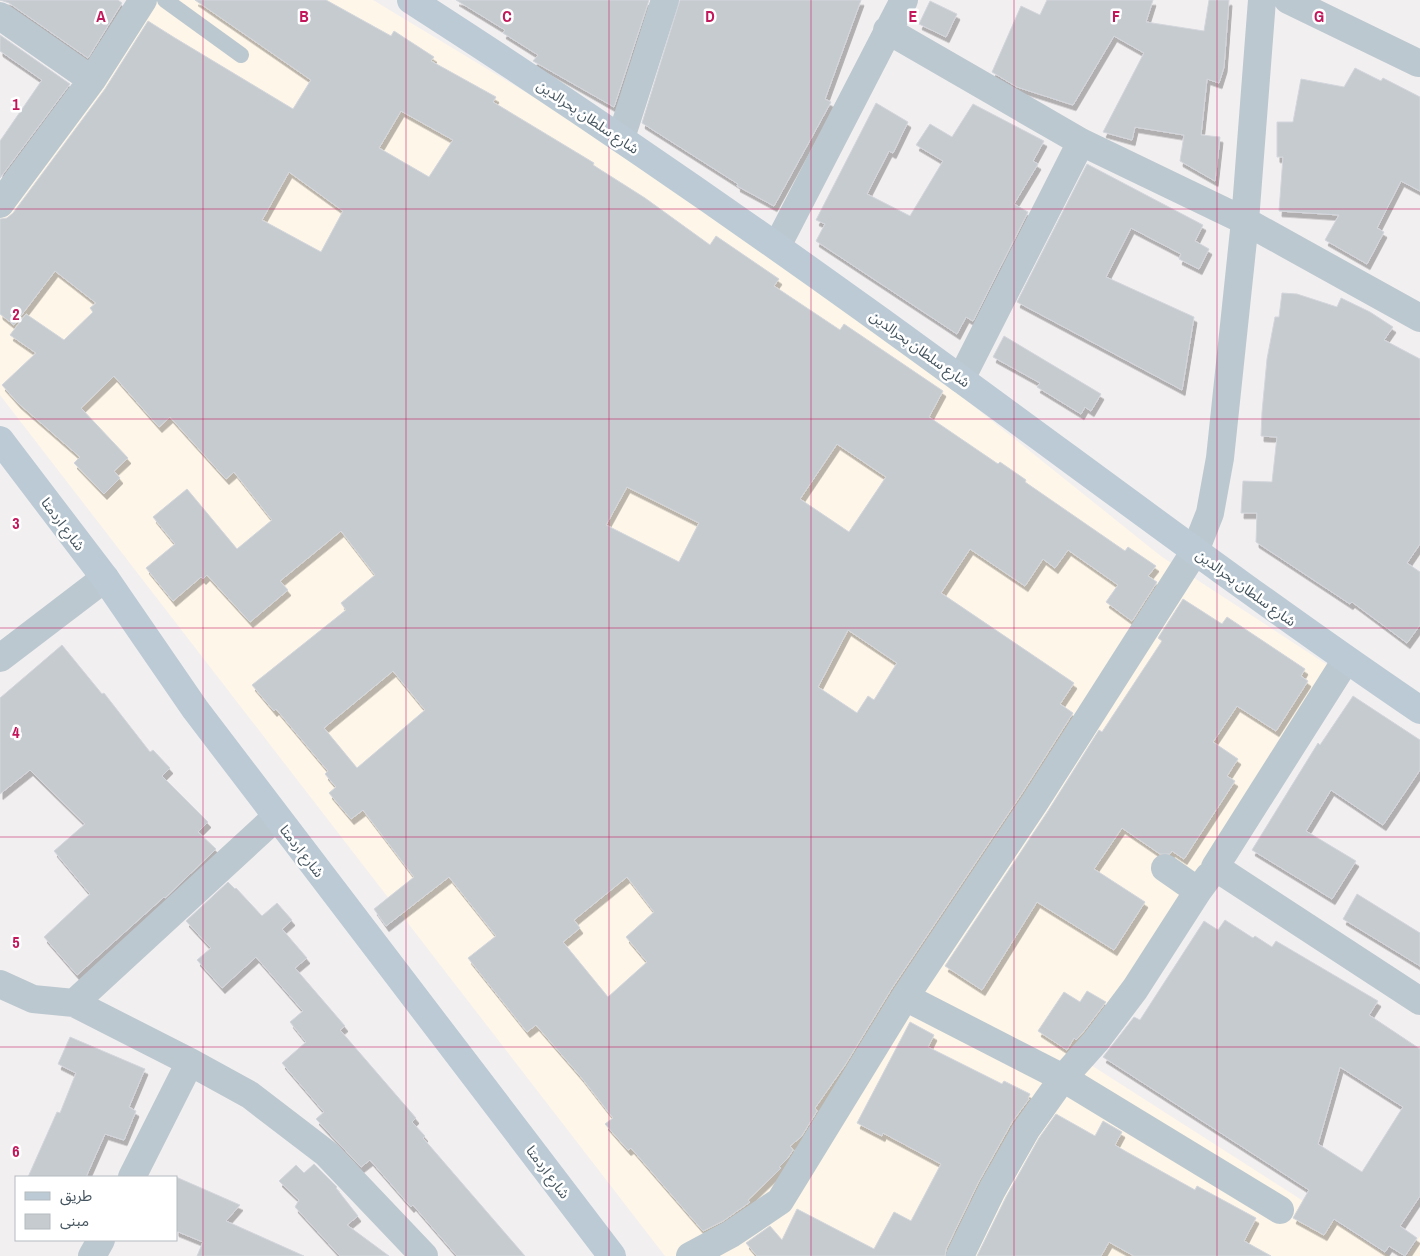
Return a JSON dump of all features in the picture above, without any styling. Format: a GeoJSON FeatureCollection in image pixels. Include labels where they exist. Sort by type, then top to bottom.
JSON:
{"type":"FeatureCollection","features":[{"type":"Feature","properties":{"kind":"street"},"geometry":{"type":"LineString","coordinates":[[0,204],[92,80],[143,0]]}},
{"type":"Feature","properties":{"kind":"street","name":"شارع سلطان بحرالدين"},"geometry":{"type":"LineString","coordinates":[[411,0],[621,138],[776,246],[1346,660],[1418,704]]}},
{"type":"Feature","properties":{"kind":"street"},"geometry":{"type":"LineString","coordinates":[[621,138],[665,0]]}},
{"type":"Feature","properties":{"kind":"street"},"geometry":{"type":"LineString","coordinates":[[776,246],[904,0]]}},
{"type":"Feature","properties":{"kind":"street"},"geometry":{"type":"LineString","coordinates":[[690,1256],[732,1234],[780,1201],[905,997],[1035,802],[1195,551],[1210,513],[1220,458],[1245,221],[1262,0]]}},
{"type":"Feature","properties":{"kind":"street"},"geometry":{"type":"LineString","coordinates":[[1288,0],[1419,61]]}},
{"type":"Feature","properties":{"kind":"street"},"geometry":{"type":"LineString","coordinates":[[0,16],[92,80]]}},
{"type":"Feature","properties":{"kind":"street"},"geometry":{"type":"LineString","coordinates":[[887,30],[1081,142],[1245,221],[1420,318]]}},
{"type":"Feature","properties":{"kind":"street"},"geometry":{"type":"LineString","coordinates":[[961,379],[1081,142]]}},
{"type":"Feature","properties":{"kind":"street","name":"شارع اردمتا"},"geometry":{"type":"LineString","coordinates":[[0,440],[105,578],[194,709],[612,1256]]}},
{"type":"Feature","properties":{"kind":"street"},"geometry":{"type":"LineString","coordinates":[[0,658],[105,578]]}},
{"type":"Feature","properties":{"kind":"street"},"geometry":{"type":"LineString","coordinates":[[960,1256],[992,1190],[1026,1130],[1063,1078],[1096,1042],[1135,989],[1346,660]]}},
{"type":"Feature","properties":{"kind":"street"},"geometry":{"type":"LineString","coordinates":[[74,1003],[276,817]]}},
{"type":"Feature","properties":{"kind":"street"},"geometry":{"type":"LineString","coordinates":[[1215,867],[1420,1001]]}},
{"type":"Feature","properties":{"kind":"street"},"geometry":{"type":"LineString","coordinates":[[1165,868],[1198,891]]}},
{"type":"Feature","properties":{"kind":"street"},"geometry":{"type":"LineString","coordinates":[[0,984],[33,999],[74,1003],[250,1095],[327,1154],[424,1256]]}},
{"type":"Feature","properties":{"kind":"street"},"geometry":{"type":"LineString","coordinates":[[905,997],[1063,1078],[1280,1210]]}},
{"type":"Feature","properties":{"kind":"street"},"geometry":{"type":"LineString","coordinates":[[133,1176],[190,1062]]}},
{"type":"Feature","properties":{"kind":"street"},"geometry":{"type":"LineString","coordinates":[[92,1256],[100,1241]]}},
{"type":"Feature","properties":{"kind":"lane"},"geometry":{"type":"LineString","coordinates":[[165,0],[241,55]]}},
{"type":"Feature","properties":{"kind":"shaded area"},"geometry":{"type":"Polygon","coordinates":[[[144,0],[373,0],[676,183],[821,284],[1162,557],[1329,666],[1080,1058],[1389,1256],[665,1256],[0,395],[0,202],[144,0]]]}},
{"type":"Feature","properties":{"kind":"shaded area"},"geometry":{"type":"Polygon","coordinates":[[[1420,1236],[1420,1256],[1407,1256],[1420,1236]]]}},
{"type":"Feature","properties":{"kind":"building"},"geometry":{"type":"Polygon","coordinates":[[[0,0],[118,0],[122,3],[88,58],[9,3],[0,0]]]}},
{"type":"Feature","properties":{"kind":"building"},"geometry":{"type":"Polygon","coordinates":[[[195,0],[326,0],[391,36],[394,31],[434,57],[431,61],[496,97],[493,102],[594,163],[593,165],[645,198],[710,245],[716,236],[779,279],[774,286],[840,330],[844,324],[943,391],[929,417],[998,464],[1000,462],[1026,480],[1025,482],[1125,551],[1128,547],[1156,566],[1148,576],[1157,582],[1132,621],[1106,602],[1118,585],[1068,550],[1055,568],[1043,559],[1025,586],[970,549],[941,593],[1074,683],[1060,704],[1073,713],[892,988],[845,1065],[815,1108],[817,1111],[801,1137],[790,1146],[793,1150],[779,1167],[781,1168],[748,1200],[750,1202],[723,1221],[703,1231],[631,1148],[628,1150],[605,1124],[613,1118],[581,1077],[536,1025],[527,1032],[468,958],[496,936],[449,877],[386,926],[374,909],[414,877],[363,810],[351,819],[329,793],[336,787],[325,774],[328,771],[276,709],[274,711],[252,685],[346,610],[341,603],[375,575],[341,531],[280,581],[288,590],[250,622],[207,575],[203,579],[201,577],[173,601],[146,568],[175,544],[153,517],[187,489],[237,549],[272,520],[234,472],[226,479],[170,417],[159,427],[114,376],[81,408],[128,458],[114,471],[120,478],[104,494],[74,463],[80,457],[18,403],[2,385],[36,353],[10,335],[26,314],[64,340],[93,312],[90,308],[96,303],[55,271],[14,325],[0,314],[0,219],[7,218],[13,213],[105,89],[148,21],[293,109],[311,80],[195,0]],[[401,111],[379,148],[429,177],[453,140],[401,111]],[[289,172],[262,220],[321,252],[343,211],[289,172]],[[837,444],[800,499],[849,532],[886,477],[837,444]],[[627,487],[606,525],[679,562],[699,523],[627,487]],[[848,630],[818,687],[857,713],[868,696],[874,700],[897,663],[848,630]],[[393,671],[324,728],[357,768],[425,710],[393,671]],[[627,877],[574,920],[580,928],[563,942],[608,997],[647,962],[626,937],[654,912],[627,877]]]}},
{"type":"Feature","properties":{"kind":"building"},"geometry":{"type":"Polygon","coordinates":[[[456,0],[649,0],[614,107],[533,61],[538,55],[503,33],[505,30],[456,0]]]}},
{"type":"Feature","properties":{"kind":"building"},"geometry":{"type":"Polygon","coordinates":[[[680,0],[861,0],[825,99],[831,102],[774,206],[737,186],[738,184],[642,123],[680,0]]]}},
{"type":"Feature","properties":{"kind":"building"},"geometry":{"type":"Polygon","coordinates":[[[1047,0],[1153,0],[1146,22],[1204,31],[1209,0],[1229,0],[1224,67],[1219,83],[1207,79],[1201,135],[1220,137],[1215,181],[1180,161],[1184,135],[1135,127],[1132,140],[1103,132],[1144,53],[1114,36],[1073,105],[1017,87],[992,72],[1021,6],[1040,15],[1047,0]]]}},
{"type":"Feature","properties":{"kind":"building"},"geometry":{"type":"Polygon","coordinates":[[[930,1],[957,14],[946,37],[919,24],[930,1]]]}},
{"type":"Feature","properties":{"kind":"building"},"geometry":{"type":"Polygon","coordinates":[[[0,35],[70,84],[0,178],[0,141],[42,80],[0,51],[0,35]]]}},
{"type":"Feature","properties":{"kind":"building"},"geometry":{"type":"Polygon","coordinates":[[[1355,68],[1381,81],[1383,78],[1420,97],[1420,191],[1401,181],[1377,228],[1384,232],[1367,264],[1325,240],[1339,215],[1279,211],[1283,157],[1277,157],[1277,122],[1293,122],[1301,79],[1344,87],[1355,68]]]}},
{"type":"Feature","properties":{"kind":"building"},"geometry":{"type":"Polygon","coordinates":[[[876,103],[908,122],[893,153],[889,151],[867,194],[910,216],[943,161],[916,145],[930,124],[952,137],[973,104],[1044,141],[1033,161],[1038,164],[1014,204],[1028,212],[973,321],[966,317],[957,334],[816,241],[825,224],[816,220],[876,103]]]}},
{"type":"Feature","properties":{"kind":"building"},"geometry":{"type":"Polygon","coordinates":[[[1087,164],[1203,225],[1195,241],[1209,249],[1199,269],[1179,259],[1181,254],[1131,228],[1106,277],[1194,317],[1182,390],[1017,302],[1087,164]]]}},
{"type":"Feature","properties":{"kind":"building"},"geometry":{"type":"Polygon","coordinates":[[[1282,293],[1297,294],[1337,307],[1341,298],[1370,312],[1393,327],[1384,340],[1420,359],[1420,544],[1407,563],[1420,572],[1420,625],[1407,643],[1352,602],[1350,604],[1256,542],[1257,513],[1241,513],[1243,481],[1272,482],[1277,437],[1261,436],[1262,412],[1267,359],[1275,317],[1279,317],[1282,293]]]}},
{"type":"Feature","properties":{"kind":"building"},"geometry":{"type":"Polygon","coordinates":[[[1004,336],[1101,394],[1091,411],[1085,407],[1081,414],[1037,387],[1040,383],[993,357],[1004,336]]]}},
{"type":"Feature","properties":{"kind":"building"},"geometry":{"type":"Polygon","coordinates":[[[1183,599],[1222,624],[1227,617],[1305,669],[1301,676],[1308,681],[1276,731],[1237,706],[1213,742],[1238,759],[1227,776],[1235,781],[1184,859],[1172,851],[1170,854],[1160,854],[1122,828],[1094,869],[1145,902],[1114,950],[1037,902],[982,990],[945,966],[1048,811],[1099,730],[1102,732],[1162,641],[1158,638],[1183,599]]]}},
{"type":"Feature","properties":{"kind":"building"},"geometry":{"type":"Polygon","coordinates":[[[62,645],[102,694],[104,693],[150,752],[153,750],[170,768],[162,776],[208,822],[198,832],[216,849],[165,898],[77,975],[44,937],[90,894],[54,851],[85,824],[30,770],[0,794],[0,698],[62,645]]]}},
{"type":"Feature","properties":{"kind":"building"},"geometry":{"type":"Polygon","coordinates":[[[1353,696],[1420,740],[1420,770],[1383,825],[1331,790],[1306,831],[1356,861],[1332,899],[1252,850],[1318,743],[1320,745],[1353,696]]]}},
{"type":"Feature","properties":{"kind":"building"},"geometry":{"type":"Polygon","coordinates":[[[228,882],[262,916],[277,903],[292,920],[282,929],[307,958],[295,968],[345,1026],[340,1030],[416,1118],[412,1122],[425,1136],[423,1138],[525,1256],[457,1256],[413,1205],[411,1207],[370,1160],[361,1167],[316,1119],[324,1112],[282,1063],[306,1042],[290,1022],[303,1011],[256,957],[222,988],[197,960],[211,948],[186,921],[228,882]]]}},
{"type":"Feature","properties":{"kind":"building"},"geometry":{"type":"Polygon","coordinates":[[[1357,894],[1420,933],[1420,966],[1343,919],[1357,894]]]}},
{"type":"Feature","properties":{"kind":"building"},"geometry":{"type":"Polygon","coordinates":[[[1225,920],[1253,938],[1255,936],[1272,947],[1276,941],[1378,1001],[1369,1015],[1420,1049],[1420,1196],[1400,1226],[1417,1238],[1405,1256],[1389,1246],[1385,1252],[1334,1219],[1324,1235],[1293,1218],[1309,1190],[1103,1057],[1134,1017],[1140,1020],[1204,921],[1218,930],[1225,920]],[[1340,1067],[1318,1144],[1362,1172],[1403,1107],[1340,1067]]]}},
{"type":"Feature","properties":{"kind":"building"},"geometry":{"type":"Polygon","coordinates":[[[1087,991],[1106,1002],[1076,1040],[1074,1038],[1067,1050],[1038,1031],[1064,992],[1080,1002],[1087,991]]]}},
{"type":"Feature","properties":{"kind":"building"},"geometry":{"type":"Polygon","coordinates":[[[910,1022],[934,1035],[928,1047],[1002,1084],[1004,1081],[1030,1094],[1029,1099],[1012,1122],[978,1183],[946,1249],[945,1256],[757,1256],[746,1243],[770,1226],[782,1240],[797,1209],[874,1249],[894,1212],[911,1221],[941,1164],[883,1133],[882,1136],[857,1123],[910,1022]]]}},
{"type":"Feature","properties":{"kind":"building"},"geometry":{"type":"Polygon","coordinates":[[[70,1037],[145,1069],[129,1107],[136,1111],[124,1140],[105,1134],[86,1176],[28,1176],[57,1112],[60,1113],[76,1073],[58,1064],[70,1037]]]}},
{"type":"Feature","properties":{"kind":"building"},"geometry":{"type":"Polygon","coordinates":[[[1056,1114],[1095,1136],[1103,1121],[1122,1132],[1115,1145],[1195,1190],[1197,1186],[1256,1218],[1244,1241],[1271,1256],[1134,1256],[1109,1242],[1101,1256],[977,1256],[1006,1197],[1039,1138],[1056,1114]]]}},
{"type":"Feature","properties":{"kind":"building"},"geometry":{"type":"Polygon","coordinates":[[[314,1164],[337,1187],[358,1216],[347,1225],[389,1256],[340,1256],[295,1207],[299,1200],[279,1181],[296,1165],[304,1173],[314,1164]]]}},
{"type":"Feature","properties":{"kind":"building"},"geometry":{"type":"Polygon","coordinates":[[[178,1178],[240,1205],[226,1221],[304,1256],[197,1256],[203,1242],[178,1232],[178,1178]]]}}]}
